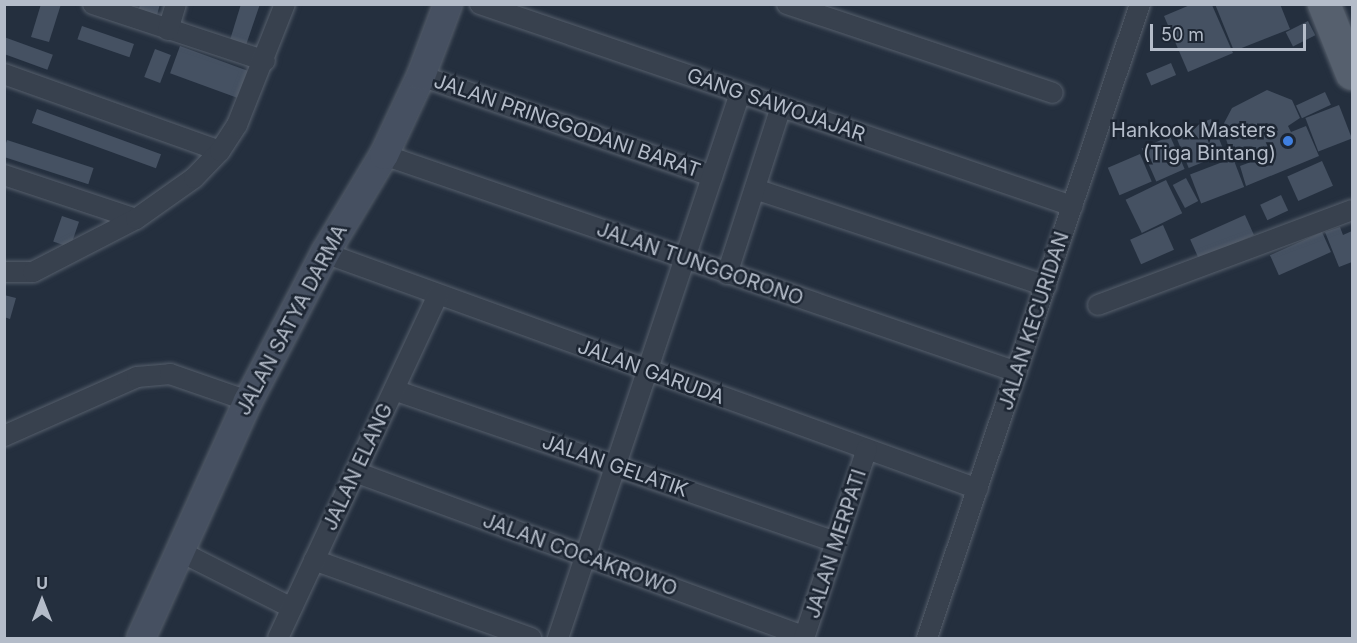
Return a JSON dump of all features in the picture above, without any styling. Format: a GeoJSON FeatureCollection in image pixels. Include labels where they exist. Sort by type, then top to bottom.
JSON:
{"type":"FeatureCollection","features":[{"type":"Feature","properties":{"kind":"main road","name":"JALAN SATYA DARMA"},"geometry":{"type":"LineString","coordinates":[[141,639],[248,401],[325,253],[384,155],[421,76],[448,4]]}},
{"type":"Feature","properties":{"kind":"main road"},"geometry":{"type":"LineString","coordinates":[[1324,4],[1353,74]]}},
{"type":"Feature","properties":{"kind":"street"},"geometry":{"type":"LineString","coordinates":[[93,4],[266,61]]}},
{"type":"Feature","properties":{"kind":"street"},"geometry":{"type":"LineString","coordinates":[[168,30],[176,4]]}},
{"type":"Feature","properties":{"kind":"street"},"geometry":{"type":"LineString","coordinates":[[4,272],[33,272],[136,219],[194,178],[220,151],[246,107],[266,61],[285,4]]}},
{"type":"Feature","properties":{"kind":"street","name":"GANG SAWOJAJAR"},"geometry":{"type":"LineString","coordinates":[[480,4],[1072,206]]}},
{"type":"Feature","properties":{"kind":"street"},"geometry":{"type":"LineString","coordinates":[[787,4],[819,10],[1053,93]]}},
{"type":"Feature","properties":{"kind":"street","name":"JALAN KECURIDAN"},"geometry":{"type":"LineString","coordinates":[[927,639],[1046,286],[1136,6]]}},
{"type":"Feature","properties":{"kind":"street"},"geometry":{"type":"LineString","coordinates":[[4,74],[220,151]]}},
{"type":"Feature","properties":{"kind":"street","name":"JALAN PRINGGODANI BARAT"},"geometry":{"type":"LineString","coordinates":[[421,76],[712,176]]}},
{"type":"Feature","properties":{"kind":"street"},"geometry":{"type":"LineString","coordinates":[[558,639],[740,93]]}},
{"type":"Feature","properties":{"kind":"street"},"geometry":{"type":"LineString","coordinates":[[728,274],[781,107]]}},
{"type":"Feature","properties":{"kind":"street","name":"JALAN TUNGGORONO"},"geometry":{"type":"LineString","coordinates":[[384,155],[1017,372]]}},
{"type":"Feature","properties":{"kind":"street"},"geometry":{"type":"LineString","coordinates":[[4,175],[136,219]]}},
{"type":"Feature","properties":{"kind":"street"},"geometry":{"type":"LineString","coordinates":[[755,189],[1046,286]]}},
{"type":"Feature","properties":{"kind":"street"},"geometry":{"type":"LineString","coordinates":[[1098,305],[1353,210]]}},
{"type":"Feature","properties":{"kind":"street","name":"JALAN GARUDA"},"geometry":{"type":"LineString","coordinates":[[325,253],[978,489]]}},
{"type":"Feature","properties":{"kind":"street","name":"JALAN ELANG"},"geometry":{"type":"LineString","coordinates":[[278,639],[438,295]]}},
{"type":"Feature","properties":{"kind":"street"},"geometry":{"type":"LineString","coordinates":[[4,436],[137,377],[170,374],[248,401]]}},
{"type":"Feature","properties":{"kind":"street","name":"JALAN GELATIK"},"geometry":{"type":"LineString","coordinates":[[393,390],[836,542]]}},
{"type":"Feature","properties":{"kind":"street","name":"JALAN MERPATI"},"geometry":{"type":"LineString","coordinates":[[805,638],[867,449]]}},
{"type":"Feature","properties":{"kind":"street","name":"JALAN COCAKROWO"},"geometry":{"type":"LineString","coordinates":[[355,472],[805,638]]}},
{"type":"Feature","properties":{"kind":"street"},"geometry":{"type":"LineString","coordinates":[[182,552],[292,608]]}},
{"type":"Feature","properties":{"kind":"street"},"geometry":{"type":"LineString","coordinates":[[314,560],[531,639]]}},
{"type":"Feature","properties":{"kind":"building"},"geometry":{"type":"Polygon","coordinates":[[[41,4],[61,4],[49,42],[31,37],[41,4]]]}},
{"type":"Feature","properties":{"kind":"building"},"geometry":{"type":"Polygon","coordinates":[[[140,4],[160,4],[157,15],[139,9],[140,4]]]}},
{"type":"Feature","properties":{"kind":"building"},"geometry":{"type":"Polygon","coordinates":[[[241,4],[260,4],[246,45],[230,40],[241,4]]]}},
{"type":"Feature","properties":{"kind":"building"},"geometry":{"type":"Polygon","coordinates":[[[1215,4],[1280,4],[1290,29],[1234,51],[1215,4]]]}},
{"type":"Feature","properties":{"kind":"building"},"geometry":{"type":"Polygon","coordinates":[[[1190,5],[1212,5],[1233,53],[1188,72],[1164,16],[1190,5]]]}},
{"type":"Feature","properties":{"kind":"building"},"geometry":{"type":"Polygon","coordinates":[[[1308,21],[1315,35],[1293,47],[1286,32],[1308,21]]]}},
{"type":"Feature","properties":{"kind":"building"},"geometry":{"type":"Polygon","coordinates":[[[82,26],[134,44],[129,57],[77,39],[82,26]]]}},
{"type":"Feature","properties":{"kind":"building"},"geometry":{"type":"Polygon","coordinates":[[[4,37],[53,55],[47,70],[4,54],[4,37]]]}},
{"type":"Feature","properties":{"kind":"building"},"geometry":{"type":"Polygon","coordinates":[[[180,46],[248,71],[238,98],[170,73],[180,46]]]}},
{"type":"Feature","properties":{"kind":"building"},"geometry":{"type":"Polygon","coordinates":[[[155,49],[171,55],[160,83],[144,77],[155,49]]]}},
{"type":"Feature","properties":{"kind":"building"},"geometry":{"type":"Polygon","coordinates":[[[1171,63],[1176,75],[1151,86],[1146,74],[1171,63]]]}},
{"type":"Feature","properties":{"kind":"building"},"geometry":{"type":"Polygon","coordinates":[[[1267,90],[1292,100],[1300,118],[1288,126],[1291,132],[1306,126],[1319,156],[1246,186],[1240,166],[1259,159],[1256,147],[1229,148],[1222,127],[1232,108],[1267,90]]]}},
{"type":"Feature","properties":{"kind":"building"},"geometry":{"type":"Polygon","coordinates":[[[1325,92],[1331,105],[1302,118],[1296,106],[1325,92]]]}},
{"type":"Feature","properties":{"kind":"building"},"geometry":{"type":"Polygon","coordinates":[[[1339,105],[1352,139],[1318,152],[1305,118],[1339,105]]]}},
{"type":"Feature","properties":{"kind":"building"},"geometry":{"type":"Polygon","coordinates":[[[37,109],[161,154],[156,168],[32,123],[37,109]]]}},
{"type":"Feature","properties":{"kind":"building"},"geometry":{"type":"Polygon","coordinates":[[[1211,119],[1225,153],[1189,168],[1175,134],[1211,119]]]}},
{"type":"Feature","properties":{"kind":"building"},"geometry":{"type":"Polygon","coordinates":[[[1170,136],[1185,169],[1156,181],[1142,149],[1170,136]]]}},
{"type":"Feature","properties":{"kind":"building"},"geometry":{"type":"Polygon","coordinates":[[[7,140],[94,168],[88,184],[4,157],[7,140]]]}},
{"type":"Feature","properties":{"kind":"building"},"geometry":{"type":"Polygon","coordinates":[[[1140,154],[1152,182],[1120,195],[1108,168],[1140,154]]]}},
{"type":"Feature","properties":{"kind":"building"},"geometry":{"type":"Polygon","coordinates":[[[1233,158],[1244,187],[1201,203],[1190,174],[1233,158]]]}},
{"type":"Feature","properties":{"kind":"building"},"geometry":{"type":"Polygon","coordinates":[[[1322,161],[1333,186],[1298,201],[1287,176],[1322,161]]]}},
{"type":"Feature","properties":{"kind":"building"},"geometry":{"type":"Polygon","coordinates":[[[1186,178],[1198,201],[1185,208],[1173,185],[1186,178]]]}},
{"type":"Feature","properties":{"kind":"building"},"geometry":{"type":"Polygon","coordinates":[[[1166,180],[1182,213],[1142,233],[1126,200],[1166,180]]]}},
{"type":"Feature","properties":{"kind":"building"},"geometry":{"type":"Polygon","coordinates":[[[1281,195],[1288,210],[1267,220],[1260,205],[1281,195]]]}},
{"type":"Feature","properties":{"kind":"building"},"geometry":{"type":"Polygon","coordinates":[[[1245,215],[1254,235],[1199,260],[1190,239],[1245,215]]]}},
{"type":"Feature","properties":{"kind":"building"},"geometry":{"type":"Polygon","coordinates":[[[62,216],[79,222],[70,247],[53,242],[62,216]]]}},
{"type":"Feature","properties":{"kind":"building"},"geometry":{"type":"Polygon","coordinates":[[[1163,225],[1174,250],[1141,264],[1130,240],[1163,225]]]}},
{"type":"Feature","properties":{"kind":"building"},"geometry":{"type":"Polygon","coordinates":[[[1340,227],[1343,235],[1352,231],[1352,262],[1339,267],[1325,232],[1340,227]]]}},
{"type":"Feature","properties":{"kind":"building"},"geometry":{"type":"Polygon","coordinates":[[[1322,232],[1331,252],[1279,275],[1270,255],[1322,232]]]}},
{"type":"Feature","properties":{"kind":"building"},"geometry":{"type":"Polygon","coordinates":[[[4,295],[16,298],[10,319],[4,317],[4,295]]]}},
{"type":"Feature","properties":{"kind":"place","name":"Hankook Masters (Tiga Bintang)"},"geometry":{"type":"Point","coordinates":[1288,141]}}]}
